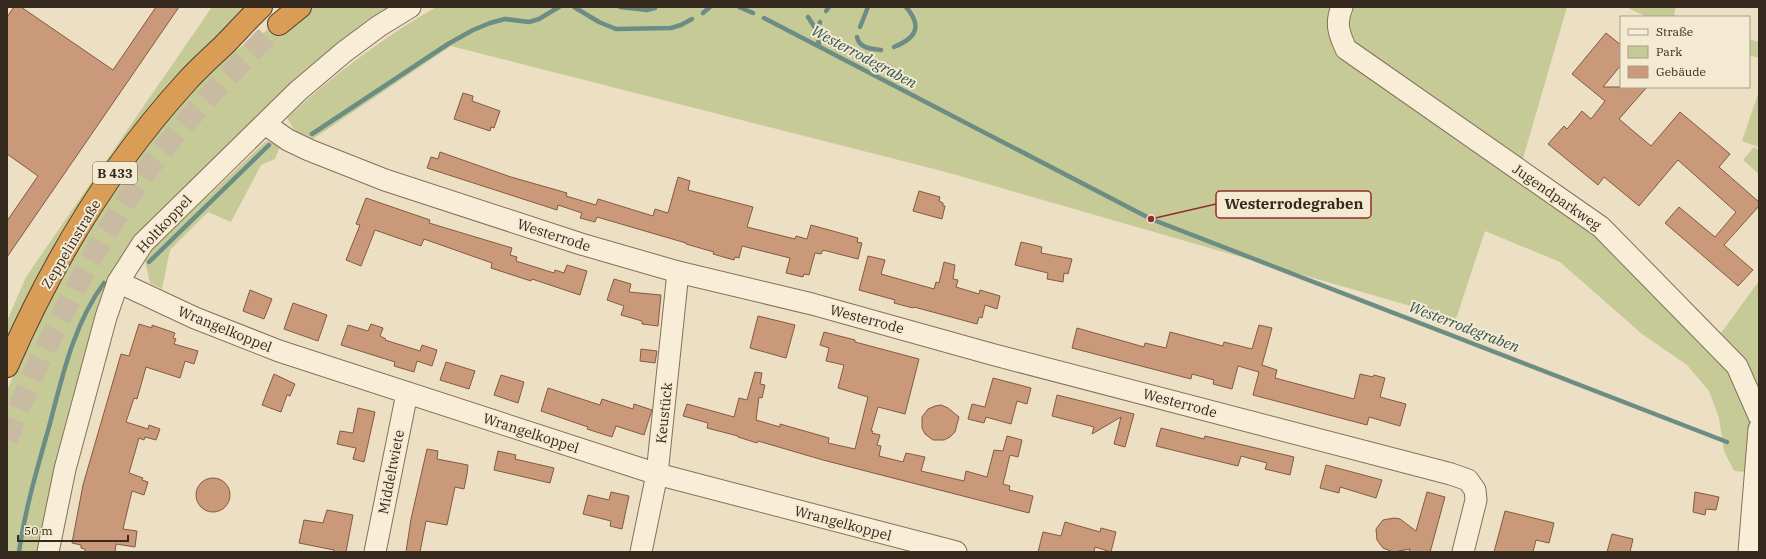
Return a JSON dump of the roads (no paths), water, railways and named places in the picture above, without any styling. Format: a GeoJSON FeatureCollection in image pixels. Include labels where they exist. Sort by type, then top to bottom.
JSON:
{"type":"FeatureCollection","features":[{"type":"Feature","properties":{"kind":"highway","name":"Zeppelinstraße"},"geometry":{"type":"LineString","coordinates":[[7,366],[56,266],[75,233],[118,169],[168,104],[189,80],[261,7]]}},
{"type":"Feature","properties":{"kind":"highway"},"geometry":{"type":"LineString","coordinates":[[279,24],[300,7]]}},
{"type":"Feature","properties":{"kind":"street","name":"Holtkoppel"},"geometry":{"type":"LineString","coordinates":[[48,552],[64,469],[106,317],[118,282],[143,243],[298,91],[344,52],[380,26],[410,7]]}},
{"type":"Feature","properties":{"kind":"street","name":"Jugendparkweg"},"geometry":{"type":"LineString","coordinates":[[1342,7],[1337,23],[1339,35],[1346,49],[1601,227],[1737,366],[1759,416]]}},
{"type":"Feature","properties":{"kind":"street","name":"Westerrode"},"geometry":{"type":"LineString","coordinates":[[265,124],[288,140],[309,150],[385,180],[581,244],[678,272],[812,304],[991,354],[1451,474],[1468,480],[1475,490],[1476,500],[1463,552]]}},
{"type":"Feature","properties":{"kind":"street","name":"Keustück"},"geometry":{"type":"LineString","coordinates":[[640,552],[658,474],[678,272]]}},
{"type":"Feature","properties":{"kind":"street","name":"Wrangelkoppel"},"geometry":{"type":"LineString","coordinates":[[118,282],[230,333],[279,351],[658,474],[956,552]]}},
{"type":"Feature","properties":{"kind":"street","name":"Middeltwiete"},"geometry":{"type":"LineString","coordinates":[[375,552],[407,393]]}},
{"type":"Feature","properties":{"kind":"street"},"geometry":{"type":"LineString","coordinates":[[1749,552],[1759,429]]}},
{"type":"Feature","properties":{"kind":"waterway"},"geometry":{"type":"LineString","coordinates":[[312,134],[448,44],[473,30],[505,19],[529,22],[539,19],[559,7]]}},
{"type":"Feature","properties":{"kind":"waterway","name":"Westerrodegraben"},"geometry":{"type":"LineString","coordinates":[[574,7],[599,22],[616,29],[671,28],[692,19]]}},
{"type":"Feature","properties":{"kind":"waterway"},"geometry":{"type":"LineString","coordinates":[[620,7],[647,10],[655,8]]}},
{"type":"Feature","properties":{"kind":"waterway","name":"Westerrodegraben"},"geometry":{"type":"LineString","coordinates":[[703,13],[710,7]]}},
{"type":"Feature","properties":{"kind":"waterway","name":"Westerrodegraben"},"geometry":{"type":"LineString","coordinates":[[739,7],[753,13]]}},
{"type":"Feature","properties":{"kind":"waterway"},"geometry":{"type":"LineString","coordinates":[[826,11],[829,7]]}},
{"type":"Feature","properties":{"kind":"waterway"},"geometry":{"type":"LineString","coordinates":[[860,27],[868,7]]}},
{"type":"Feature","properties":{"kind":"waterway"},"geometry":{"type":"LineString","coordinates":[[894,47],[908,40],[915,31],[914,20],[906,7]]}},
{"type":"Feature","properties":{"kind":"waterway"},"geometry":{"type":"LineString","coordinates":[[808,17],[817,31],[819,45]]}},
{"type":"Feature","properties":{"kind":"waterway","name":"Westerrodegraben"},"geometry":{"type":"LineString","coordinates":[[764,18],[1151,219],[1727,442]]}},
{"type":"Feature","properties":{"kind":"waterway"},"geometry":{"type":"LineString","coordinates":[[817,31],[820,22]]}},
{"type":"Feature","properties":{"kind":"waterway"},"geometry":{"type":"LineString","coordinates":[[857,37],[858,41],[863,46],[881,50]]}},
{"type":"Feature","properties":{"kind":"waterway"},"geometry":{"type":"LineString","coordinates":[[149,262],[269,145]]}},
{"type":"Feature","properties":{"kind":"waterway"},"geometry":{"type":"LineString","coordinates":[[19,552],[32,490],[70,352],[84,316],[104,283]]}},
{"type":"Feature","properties":{"kind":"tunnel"},"geometry":{"type":"LineString","coordinates":[[7,440],[32,378],[60,318],[118,213],[150,166],[176,134],[233,70],[279,24]]}},
{"type":"Feature","properties":{"kind":"place","name":"Westerrodegraben"},"geometry":{"type":"Point","coordinates":[1151,219]}}]}
